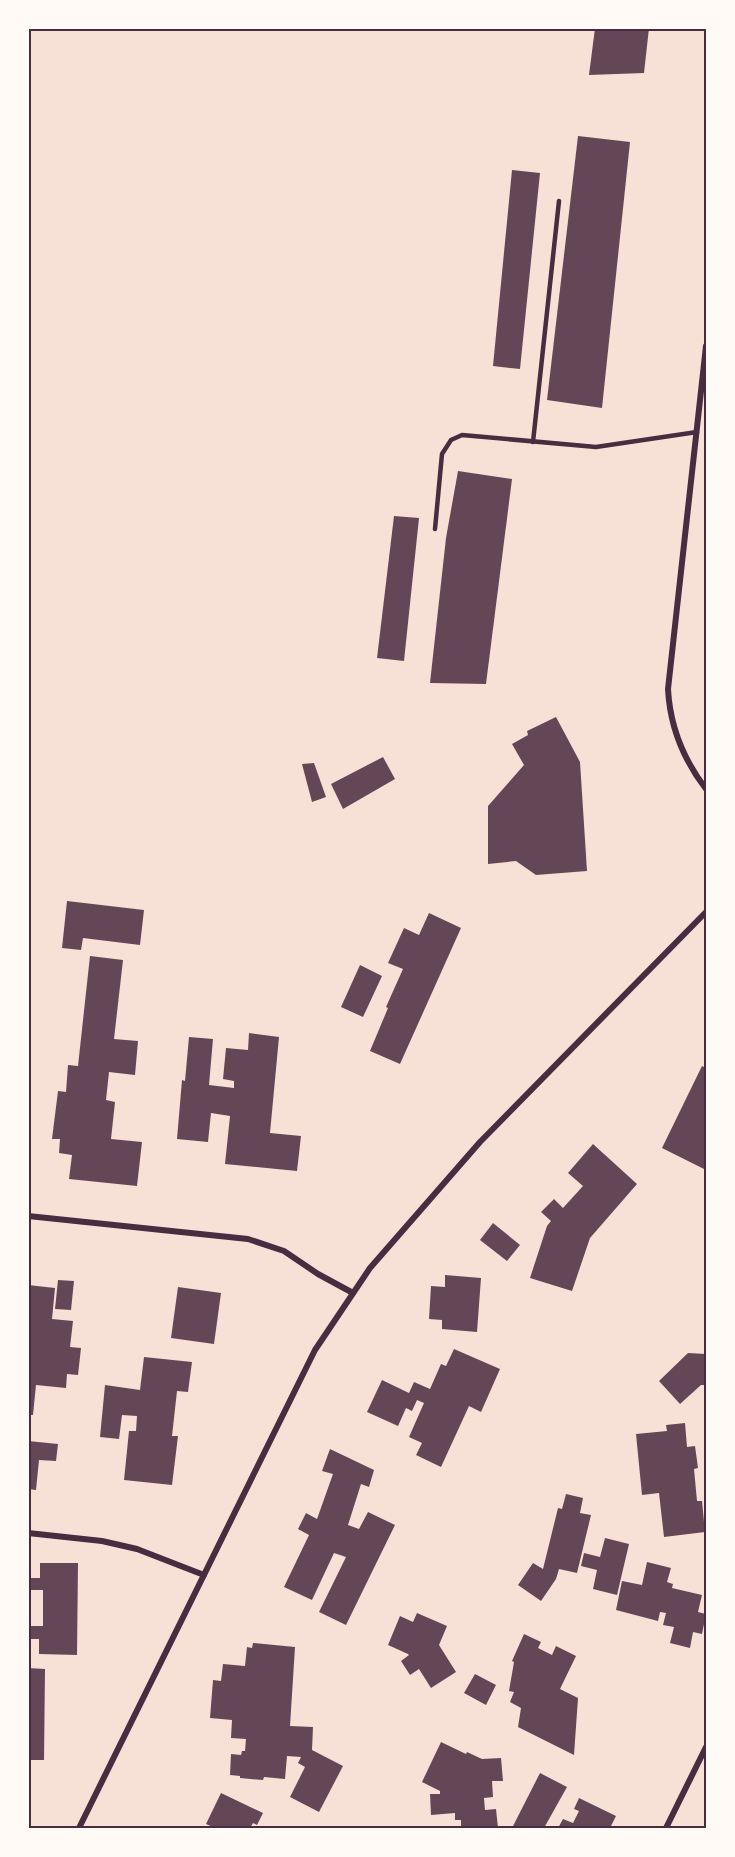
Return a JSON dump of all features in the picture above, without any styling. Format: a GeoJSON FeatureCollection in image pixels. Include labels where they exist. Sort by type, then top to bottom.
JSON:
{"type":"FeatureCollection","features":[{"type":"Feature","properties":{"kind":"street"},"geometry":{"type":"LineString","coordinates":[[706,346],[668,689],[669,711],[680,748],[694,774],[706,789]]}},
{"type":"Feature","properties":{"kind":"street"},"geometry":{"type":"LineString","coordinates":[[79,1828],[315,1350],[353,1293],[384,1252],[480,1142],[706,912]]}},
{"type":"Feature","properties":{"kind":"street"},"geometry":{"type":"LineString","coordinates":[[28,1216],[248,1239],[284,1251],[318,1274],[353,1293]]}},
{"type":"Feature","properties":{"kind":"street"},"geometry":{"type":"LineString","coordinates":[[28,1533],[102,1541],[137,1549],[204,1575]]}},
{"type":"Feature","properties":{"kind":"street"},"geometry":{"type":"LineString","coordinates":[[666,1828],[706,1747]]}},
{"type":"Feature","properties":{"kind":"lane"},"geometry":{"type":"LineString","coordinates":[[533,442],[559,201]]}},
{"type":"Feature","properties":{"kind":"lane"},"geometry":{"type":"LineString","coordinates":[[435,529],[442,454],[450,440],[462,435],[596,447],[697,432]]}},
{"type":"Feature","properties":{"kind":"building"},"geometry":{"type":"Polygon","coordinates":[[[595,28],[649,28],[644,73],[589,75],[595,28]]]}},
{"type":"Feature","properties":{"kind":"building"},"geometry":{"type":"Polygon","coordinates":[[[578,136],[630,142],[602,408],[547,400],[578,136]]]}},
{"type":"Feature","properties":{"kind":"building"},"geometry":{"type":"Polygon","coordinates":[[[512,170],[540,173],[520,369],[493,366],[512,170]]]}},
{"type":"Feature","properties":{"kind":"building"},"geometry":{"type":"Polygon","coordinates":[[[458,471],[512,479],[486,684],[430,683],[446,538],[458,471]]]}},
{"type":"Feature","properties":{"kind":"building"},"geometry":{"type":"Polygon","coordinates":[[[394,516],[419,518],[404,661],[377,658],[394,516]]]}},
{"type":"Feature","properties":{"kind":"building"},"geometry":{"type":"Polygon","coordinates":[[[556,717],[580,762],[587,871],[536,875],[516,861],[488,864],[488,806],[524,765],[512,744],[528,735],[527,731],[556,717]]]}},
{"type":"Feature","properties":{"kind":"building"},"geometry":{"type":"Polygon","coordinates":[[[383,757],[395,779],[343,809],[331,784],[383,757]]]}},
{"type":"Feature","properties":{"kind":"building"},"geometry":{"type":"Polygon","coordinates":[[[314,763],[326,797],[312,802],[302,764],[314,763]]]}},
{"type":"Feature","properties":{"kind":"building"},"geometry":{"type":"Polygon","coordinates":[[[67,901],[144,910],[140,945],[83,938],[81,950],[62,948],[67,901]]]}},
{"type":"Feature","properties":{"kind":"building"},"geometry":{"type":"Polygon","coordinates":[[[429,913],[461,928],[400,1064],[370,1051],[403,969],[388,963],[404,928],[419,935],[429,913]]]}},
{"type":"Feature","properties":{"kind":"building"},"geometry":{"type":"Polygon","coordinates":[[[90,956],[123,960],[114,1039],[138,1041],[135,1075],[109,1072],[106,1100],[115,1102],[111,1139],[142,1142],[137,1186],[69,1179],[72,1155],[59,1153],[60,1139],[52,1139],[58,1091],[66,1092],[68,1065],[78,1066],[90,956]]]}},
{"type":"Feature","properties":{"kind":"building"},"geometry":{"type":"Polygon","coordinates":[[[360,965],[382,976],[363,1017],[341,1007],[360,965]]]}},
{"type":"Feature","properties":{"kind":"building"},"geometry":{"type":"Polygon","coordinates":[[[249,1033],[279,1037],[270,1133],[301,1136],[297,1171],[225,1164],[230,1116],[211,1113],[208,1142],[177,1139],[182,1080],[185,1081],[189,1037],[213,1039],[209,1085],[234,1088],[234,1081],[223,1079],[226,1048],[248,1050],[249,1033]]]}},
{"type":"Feature","properties":{"kind":"building"},"geometry":{"type":"Polygon","coordinates":[[[702,1066],[706,1068],[706,1170],[662,1148],[702,1066]]]}},
{"type":"Feature","properties":{"kind":"building"},"geometry":{"type":"Polygon","coordinates":[[[593,1144],[637,1184],[590,1238],[572,1291],[530,1278],[547,1226],[551,1221],[541,1212],[554,1199],[563,1208],[583,1186],[568,1173],[593,1144]]]}},
{"type":"Feature","properties":{"kind":"building"},"geometry":{"type":"Polygon","coordinates":[[[493,1223],[520,1245],[507,1261],[480,1240],[493,1223]]]}},
{"type":"Feature","properties":{"kind":"building"},"geometry":{"type":"Polygon","coordinates":[[[445,1275],[481,1278],[477,1332],[442,1329],[442,1320],[429,1319],[431,1286],[445,1287],[445,1275]]]}},
{"type":"Feature","properties":{"kind":"building"},"geometry":{"type":"Polygon","coordinates":[[[58,1280],[74,1281],[71,1310],[55,1309],[58,1280]]]}},
{"type":"Feature","properties":{"kind":"building"},"geometry":{"type":"Polygon","coordinates":[[[28,1285],[55,1288],[52,1319],[73,1321],[70,1347],[81,1348],[78,1375],[67,1374],[66,1388],[36,1385],[33,1415],[28,1415],[28,1285]]]}},
{"type":"Feature","properties":{"kind":"building"},"geometry":{"type":"Polygon","coordinates":[[[178,1287],[221,1293],[214,1344],[171,1338],[178,1287]]]}},
{"type":"Feature","properties":{"kind":"building"},"geometry":{"type":"Polygon","coordinates":[[[454,1349],[500,1369],[481,1412],[469,1406],[441,1467],[416,1455],[422,1443],[409,1437],[424,1403],[417,1400],[412,1411],[406,1408],[398,1426],[367,1412],[382,1380],[409,1393],[414,1382],[430,1389],[441,1364],[446,1366],[454,1349]]]}},
{"type":"Feature","properties":{"kind":"building"},"geometry":{"type":"Polygon","coordinates":[[[688,1353],[706,1354],[706,1385],[701,1385],[680,1404],[659,1381],[688,1353]]]}},
{"type":"Feature","properties":{"kind":"building"},"geometry":{"type":"Polygon","coordinates":[[[144,1357],[192,1362],[188,1392],[177,1391],[172,1436],[178,1436],[172,1485],[124,1480],[129,1431],[136,1431],[137,1416],[122,1415],[119,1439],[100,1437],[105,1385],[140,1390],[144,1357]]]}},
{"type":"Feature","properties":{"kind":"building"},"geometry":{"type":"Polygon","coordinates":[[[685,1423],[687,1447],[695,1446],[698,1468],[694,1469],[697,1501],[702,1501],[705,1532],[664,1537],[659,1493],[642,1495],[636,1434],[667,1431],[666,1425],[685,1423]]]}},
{"type":"Feature","properties":{"kind":"building"},"geometry":{"type":"Polygon","coordinates":[[[28,1441],[58,1444],[56,1461],[39,1460],[36,1490],[28,1489],[28,1441]]]}},
{"type":"Feature","properties":{"kind":"building"},"geometry":{"type":"Polygon","coordinates":[[[330,1449],[374,1470],[369,1487],[361,1484],[348,1525],[359,1529],[368,1512],[395,1525],[346,1625],[319,1612],[346,1557],[334,1553],[312,1600],[284,1587],[309,1535],[298,1529],[306,1513],[317,1519],[333,1474],[322,1471],[330,1449]]]}},
{"type":"Feature","properties":{"kind":"building"},"geometry":{"type":"Polygon","coordinates":[[[566,1494],[583,1498],[580,1513],[591,1515],[577,1573],[559,1569],[556,1579],[541,1601],[518,1585],[533,1563],[543,1569],[558,1508],[562,1509],[566,1494]]]}},
{"type":"Feature","properties":{"kind":"building"},"geometry":{"type":"Polygon","coordinates":[[[605,1538],[629,1544],[617,1595],[593,1589],[597,1570],[581,1566],[584,1553],[600,1557],[605,1538]]]}},
{"type":"Feature","properties":{"kind":"building"},"geometry":{"type":"Polygon","coordinates":[[[647,1562],[671,1568],[667,1582],[673,1584],[672,1588],[702,1595],[698,1612],[706,1614],[702,1634],[693,1632],[690,1648],[670,1643],[674,1627],[663,1625],[666,1613],[660,1612],[658,1621],[616,1610],[622,1581],[642,1585],[647,1562]]]}},
{"type":"Feature","properties":{"kind":"building"},"geometry":{"type":"Polygon","coordinates":[[[40,1563],[78,1563],[77,1655],[39,1654],[39,1639],[28,1639],[28,1626],[43,1626],[43,1590],[28,1590],[28,1578],[40,1578],[40,1563]]]}},
{"type":"Feature","properties":{"kind":"building"},"geometry":{"type":"Polygon","coordinates":[[[417,1613],[447,1626],[439,1645],[456,1672],[431,1688],[419,1669],[410,1675],[401,1661],[408,1654],[388,1645],[400,1616],[413,1622],[417,1613]]]}},
{"type":"Feature","properties":{"kind":"building"},"geometry":{"type":"Polygon","coordinates":[[[524,1634],[541,1642],[538,1648],[552,1655],[556,1646],[576,1656],[560,1689],[578,1698],[574,1755],[518,1727],[521,1708],[510,1702],[514,1692],[509,1691],[514,1662],[512,1661],[524,1634]]]}},
{"type":"Feature","properties":{"kind":"building"},"geometry":{"type":"Polygon","coordinates":[[[253,1643],[295,1647],[290,1726],[313,1727],[312,1750],[343,1766],[319,1812],[290,1797],[305,1767],[298,1763],[301,1757],[287,1756],[285,1779],[264,1777],[263,1780],[230,1775],[231,1754],[241,1755],[242,1751],[245,1751],[246,1739],[231,1738],[232,1720],[210,1718],[213,1680],[221,1681],[223,1664],[245,1666],[247,1647],[252,1648],[253,1643]]]}},
{"type":"Feature","properties":{"kind":"building"},"geometry":{"type":"Polygon","coordinates":[[[28,1668],[45,1669],[44,1760],[28,1760],[28,1668]]]}},
{"type":"Feature","properties":{"kind":"building"},"geometry":{"type":"Polygon","coordinates":[[[475,1674],[496,1685],[486,1705],[464,1693],[475,1674]]]}},
{"type":"Feature","properties":{"kind":"building"},"geometry":{"type":"Polygon","coordinates":[[[441,1742],[482,1759],[501,1758],[503,1781],[492,1781],[493,1797],[484,1798],[485,1810],[496,1809],[498,1828],[461,1828],[461,1820],[455,1820],[455,1813],[431,1815],[430,1794],[440,1794],[440,1791],[422,1782],[441,1742]]]}},
{"type":"Feature","properties":{"kind":"building"},"geometry":{"type":"Polygon","coordinates":[[[540,1773],[567,1787],[544,1828],[512,1828],[540,1773]]]}},
{"type":"Feature","properties":{"kind":"building"},"geometry":{"type":"Polygon","coordinates":[[[221,1793],[263,1813],[257,1825],[253,1823],[250,1828],[215,1828],[206,1824],[221,1793]]]}},
{"type":"Feature","properties":{"kind":"building"},"geometry":{"type":"Polygon","coordinates":[[[579,1798],[616,1816],[610,1828],[558,1828],[563,1819],[573,1823],[579,1811],[574,1809],[579,1798]]]}}]}
